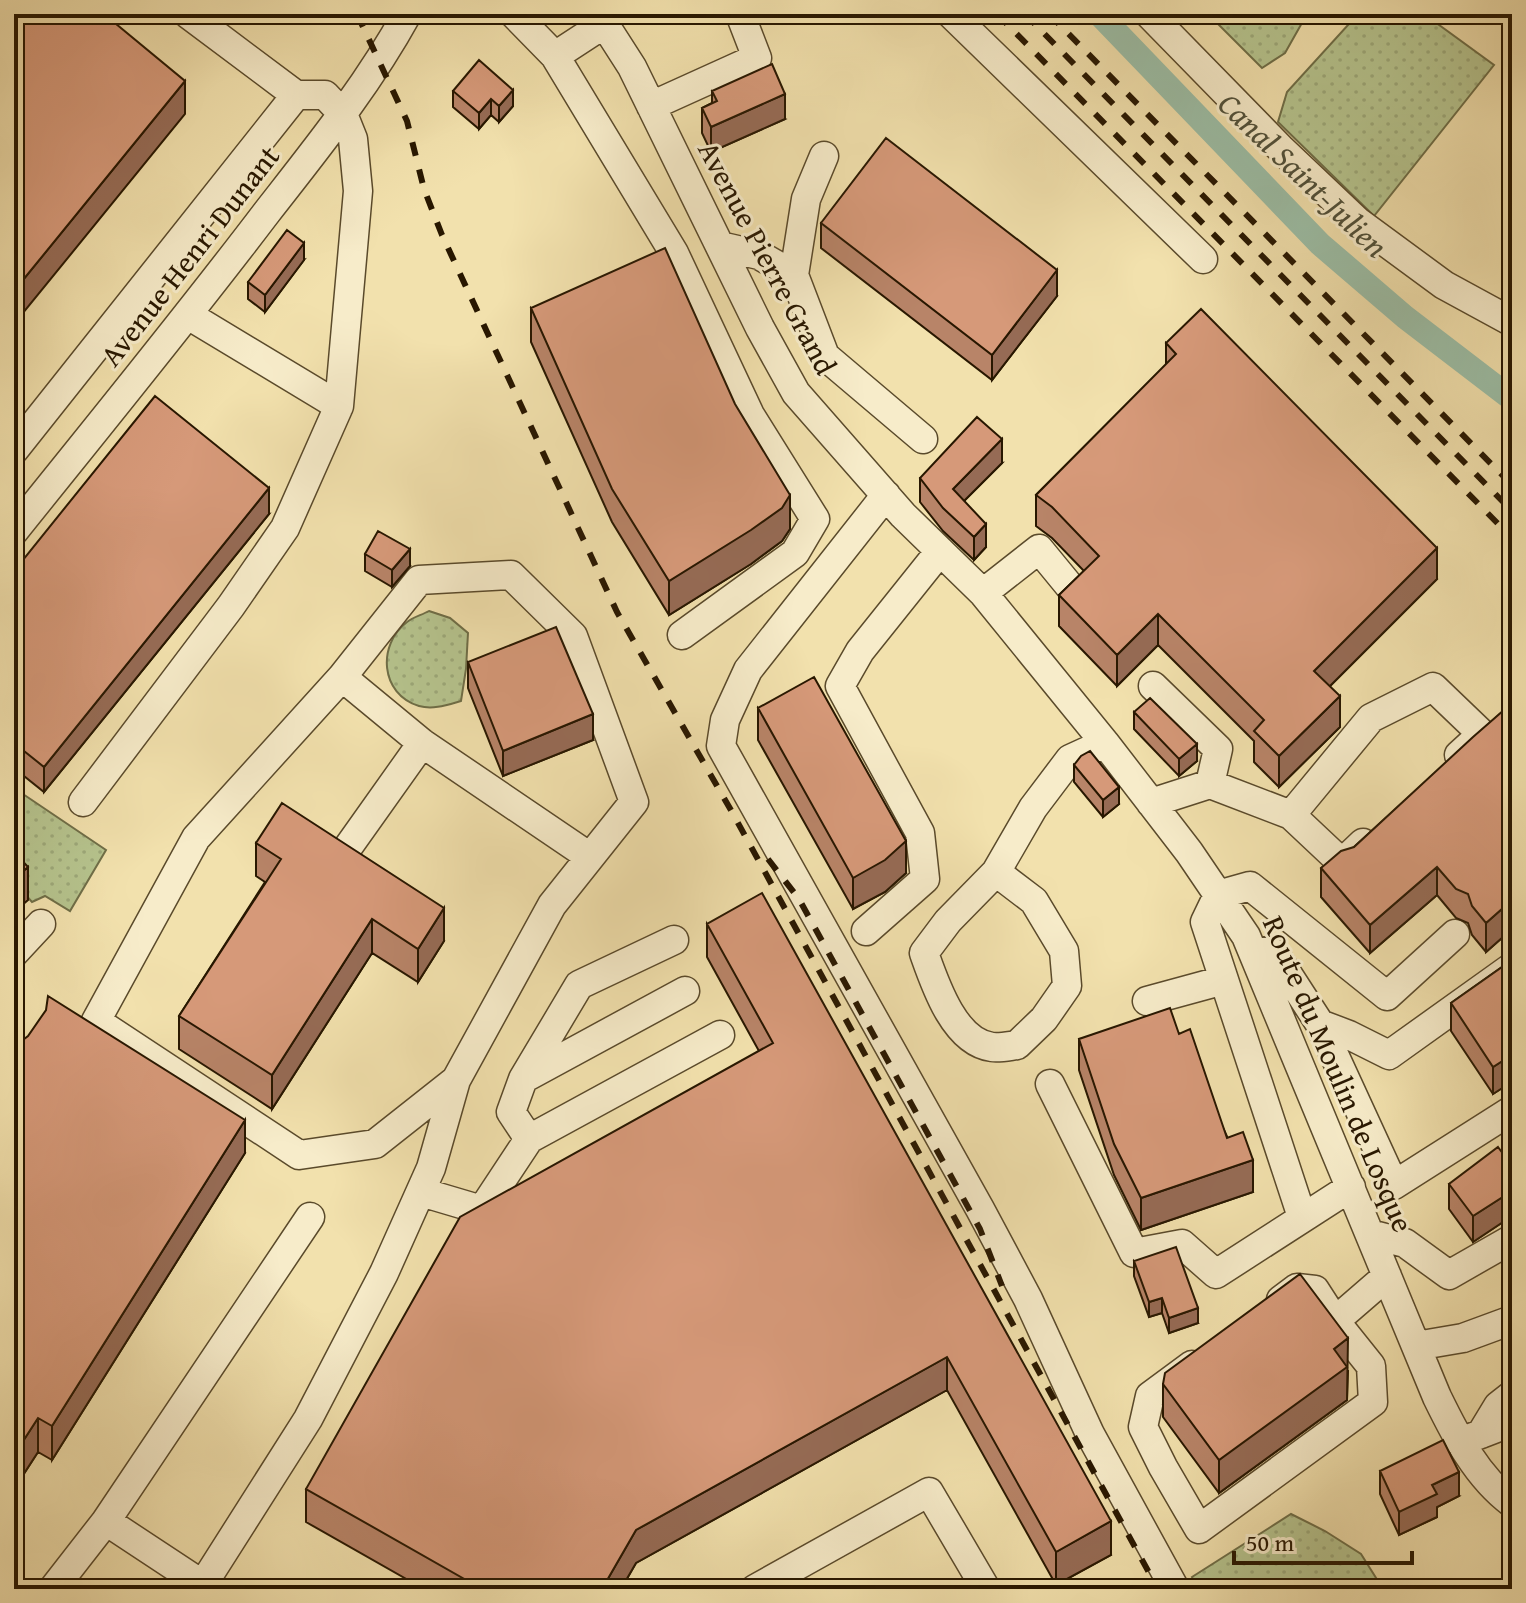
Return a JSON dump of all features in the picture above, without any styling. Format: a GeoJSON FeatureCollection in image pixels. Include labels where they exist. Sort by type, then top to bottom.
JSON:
{"type":"FeatureCollection","features":[{"type":"Feature","properties":{"kind":"street"},"geometry":{"type":"LineString","coordinates":[[83,802],[231,606],[285,528],[339,406],[358,191],[353,139],[343,114],[325,95],[296,95],[188,14]]}},
{"type":"Feature","properties":{"kind":"street","name":"Avenue Henri Dunant"},"geometry":{"type":"LineString","coordinates":[[14,531],[188,315],[343,114],[407,14]]}},
{"type":"Feature","properties":{"kind":"street"},"geometry":{"type":"LineString","coordinates":[[514,14],[555,56],[674,253],[750,415],[815,519],[795,553],[682,635]]}},
{"type":"Feature","properties":{"kind":"street"},"geometry":{"type":"LineString","coordinates":[[651,106],[757,58],[740,14]]}},
{"type":"Feature","properties":{"kind":"street"},"geometry":{"type":"LineString","coordinates":[[951,14],[1203,259]]}},
{"type":"Feature","properties":{"kind":"street"},"geometry":{"type":"LineString","coordinates":[[1149,14],[1282,150],[1357,221],[1444,285],[1512,322]]}},
{"type":"Feature","properties":{"kind":"street"},"geometry":{"type":"LineString","coordinates":[[555,56],[601,19]]}},
{"type":"Feature","properties":{"kind":"street","name":"Avenue Pierre Grand"},"geometry":{"type":"LineString","coordinates":[[601,19],[632,67],[760,328],[796,393],[894,505]]}},
{"type":"Feature","properties":{"kind":"street"},"geometry":{"type":"LineString","coordinates":[[14,450],[296,95]]}},
{"type":"Feature","properties":{"kind":"street"},"geometry":{"type":"LineString","coordinates":[[824,156],[806,199],[794,275],[825,356],[923,439]]}},
{"type":"Feature","properties":{"kind":"street"},"geometry":{"type":"LineString","coordinates":[[720,246],[759,255],[794,275]]}},
{"type":"Feature","properties":{"kind":"street"},"geometry":{"type":"LineString","coordinates":[[188,315],[339,406]]}},
{"type":"Feature","properties":{"kind":"street"},"geometry":{"type":"LineString","coordinates":[[894,505],[748,670],[725,720],[721,746],[987,1222],[1028,1299],[1090,1434],[1175,1589]]}},
{"type":"Feature","properties":{"kind":"street","name":"Route du Moulin de Losque"},"geometry":{"type":"LineString","coordinates":[[894,505],[983,593],[1105,743],[1246,936],[1416,1346],[1470,1438],[1496,1491],[1512,1503]]}},
{"type":"Feature","properties":{"kind":"street"},"geometry":{"type":"LineString","coordinates":[[983,593],[1039,549],[1071,588]]}},
{"type":"Feature","properties":{"kind":"street"},"geometry":{"type":"LineString","coordinates":[[866,931],[925,879],[920,833],[840,686],[860,651],[940,551]]}},
{"type":"Feature","properties":{"kind":"street"},"geometry":{"type":"LineString","coordinates":[[106,1521],[204,1588],[308,1419],[384,1273],[426,1180],[456,1080],[552,905],[634,802],[573,636],[511,575],[419,580],[342,677],[196,838],[96,1021],[299,1155],[375,1144],[456,1080]]}},
{"type":"Feature","properties":{"kind":"street"},"geometry":{"type":"LineString","coordinates":[[342,677],[422,743],[590,857]]}},
{"type":"Feature","properties":{"kind":"street"},"geometry":{"type":"LineString","coordinates":[[1153,686],[1218,749],[1210,784]]}},
{"type":"Feature","properties":{"kind":"street"},"geometry":{"type":"LineString","coordinates":[[1291,815],[1371,718],[1433,687],[1482,734],[1435,777]]}},
{"type":"Feature","properties":{"kind":"street"},"geometry":{"type":"LineString","coordinates":[[346,850],[422,743]]}},
{"type":"Feature","properties":{"kind":"street"},"geometry":{"type":"LineString","coordinates":[[996,872],[1034,901],[1064,951],[1067,986],[1044,1019],[1017,1045],[990,1047],[962,1033],[935,986],[924,953],[948,921],[996,872],[1033,808],[1070,759],[1105,743]]}},
{"type":"Feature","properties":{"kind":"street"},"geometry":{"type":"LineString","coordinates":[[1151,803],[1210,784],[1291,815],[1342,863],[1377,831]]}},
{"type":"Feature","properties":{"kind":"street"},"geometry":{"type":"LineString","coordinates":[[1302,1217],[1205,922],[1218,895],[1250,886],[1387,996],[1455,934]]}},
{"type":"Feature","properties":{"kind":"street"},"geometry":{"type":"LineString","coordinates":[[14,953],[41,924]]}},
{"type":"Feature","properties":{"kind":"street"},"geometry":{"type":"LineString","coordinates":[[529,1139],[511,1112],[523,1079],[579,985],[674,940]]}},
{"type":"Feature","properties":{"kind":"street"},"geometry":{"type":"LineString","coordinates":[[1252,950],[1274,953],[1320,1024],[1394,1185],[1512,1110]]}},
{"type":"Feature","properties":{"kind":"street"},"geometry":{"type":"LineString","coordinates":[[1320,1024],[1389,1055],[1512,967]]}},
{"type":"Feature","properties":{"kind":"street"},"geometry":{"type":"LineString","coordinates":[[1147,1001],[1224,980]]}},
{"type":"Feature","properties":{"kind":"street"},"geometry":{"type":"LineString","coordinates":[[523,1079],[685,991]]}},
{"type":"Feature","properties":{"kind":"street"},"geometry":{"type":"LineString","coordinates":[[426,1180],[475,1208],[484,1207],[529,1139],[720,1035]]}},
{"type":"Feature","properties":{"kind":"street"},"geometry":{"type":"LineString","coordinates":[[1050,1084],[1134,1253],[1182,1244],[1216,1274],[1351,1187]]}},
{"type":"Feature","properties":{"kind":"street"},"geometry":{"type":"LineString","coordinates":[[53,1589],[106,1521],[310,1217]]}},
{"type":"Feature","properties":{"kind":"street"},"geometry":{"type":"LineString","coordinates":[[1370,1234],[1405,1243],[1449,1275],[1512,1239]]}},
{"type":"Feature","properties":{"kind":"street"},"geometry":{"type":"LineString","coordinates":[[1335,1321],[1387,1276]]}},
{"type":"Feature","properties":{"kind":"street"},"geometry":{"type":"LineString","coordinates":[[1211,1351],[1150,1396],[1143,1427],[1199,1529],[1373,1402],[1371,1366],[1315,1290],[1297,1288],[1260,1315]]}},
{"type":"Feature","properties":{"kind":"street"},"geometry":{"type":"LineString","coordinates":[[1416,1346],[1463,1338],[1512,1320]]}},
{"type":"Feature","properties":{"kind":"street"},"geometry":{"type":"LineString","coordinates":[[1470,1438],[1512,1395]]}},
{"type":"Feature","properties":{"kind":"street"},"geometry":{"type":"LineString","coordinates":[[1470,1438],[1512,1422]]}},
{"type":"Feature","properties":{"kind":"street"},"geometry":{"type":"LineString","coordinates":[[755,1589],[929,1492],[986,1589]]}},
{"type":"Feature","properties":{"kind":"green space"},"geometry":{"type":"Polygon","coordinates":[[[1208,14],[1307,14],[1285,53],[1262,68],[1208,14]]]}},
{"type":"Feature","properties":{"kind":"green space"},"geometry":{"type":"Polygon","coordinates":[[[1358,14],[1424,14],[1494,65],[1374,216],[1278,122],[1287,92],[1358,14]]]}},
{"type":"Feature","properties":{"kind":"green space"},"geometry":{"type":"Polygon","coordinates":[[[429,611],[450,618],[468,633],[461,701],[430,707],[406,700],[396,691],[387,668],[387,656],[397,632],[409,620],[429,611]]]}},
{"type":"Feature","properties":{"kind":"green space"},"geometry":{"type":"Polygon","coordinates":[[[14,788],[106,850],[70,911],[45,896],[32,902],[14,882],[14,788]]]}},
{"type":"Feature","properties":{"kind":"green space"},"geometry":{"type":"Polygon","coordinates":[[[1291,1514],[1361,1554],[1383,1589],[1199,1589],[1192,1577],[1291,1514]]]}},
{"type":"Feature","properties":{"kind":"building"},"geometry":{"type":"Polygon","coordinates":[[[14,14],[104,14],[185,81],[14,291],[14,14]]]}},
{"type":"Feature","properties":{"kind":"building"},"geometry":{"type":"Polygon","coordinates":[[[479,60],[513,90],[499,106],[491,99],[479,113],[453,91],[479,60]]]}},
{"type":"Feature","properties":{"kind":"building"},"geometry":{"type":"Polygon","coordinates":[[[772,64],[785,94],[711,127],[702,108],[717,101],[712,91],[772,64]]]}},
{"type":"Feature","properties":{"kind":"building"},"geometry":{"type":"Polygon","coordinates":[[[886,138],[1057,270],[992,355],[821,223],[886,138]]]}},
{"type":"Feature","properties":{"kind":"building"},"geometry":{"type":"Polygon","coordinates":[[[287,230],[304,243],[265,295],[248,282],[287,230]]]}},
{"type":"Feature","properties":{"kind":"building"},"geometry":{"type":"Polygon","coordinates":[[[665,248],[735,404],[790,495],[782,508],[669,581],[612,489],[531,308],[665,248]]]}},
{"type":"Feature","properties":{"kind":"building"},"geometry":{"type":"Polygon","coordinates":[[[1201,309],[1437,548],[1314,671],[1340,696],[1279,756],[1254,731],[1264,720],[1158,614],[1117,655],[1059,595],[1099,556],[1052,507],[1036,495],[1176,354],[1166,343],[1201,309]]]}},
{"type":"Feature","properties":{"kind":"building"},"geometry":{"type":"Polygon","coordinates":[[[155,396],[269,488],[44,767],[14,743],[14,571],[155,396]]]}},
{"type":"Feature","properties":{"kind":"building"},"geometry":{"type":"Polygon","coordinates":[[[977,417],[1002,439],[953,489],[986,524],[974,537],[943,508],[920,478],[977,417]]]}},
{"type":"Feature","properties":{"kind":"building"},"geometry":{"type":"Polygon","coordinates":[[[378,531],[410,549],[392,570],[365,554],[378,531]]]}},
{"type":"Feature","properties":{"kind":"building"},"geometry":{"type":"Polygon","coordinates":[[[556,627],[593,714],[503,751],[468,662],[556,627]]]}},
{"type":"Feature","properties":{"kind":"building"},"geometry":{"type":"Polygon","coordinates":[[[814,677],[906,841],[885,860],[853,878],[758,708],[814,677]]]}},
{"type":"Feature","properties":{"kind":"building"},"geometry":{"type":"Polygon","coordinates":[[[1150,698],[1197,744],[1179,759],[1134,712],[1150,698]]]}},
{"type":"Feature","properties":{"kind":"building"},"geometry":{"type":"Polygon","coordinates":[[[1512,703],[1512,900],[1486,923],[1472,906],[1468,894],[1456,889],[1437,867],[1370,925],[1321,868],[1341,851],[1354,847],[1512,703]]]}},
{"type":"Feature","properties":{"kind":"building"},"geometry":{"type":"Polygon","coordinates":[[[1090,751],[1119,787],[1103,800],[1074,765],[1090,751]]]}},
{"type":"Feature","properties":{"kind":"building"},"geometry":{"type":"Polygon","coordinates":[[[282,803],[444,908],[418,949],[372,919],[272,1075],[179,1016],[281,859],[256,843],[282,803]]]}},
{"type":"Feature","properties":{"kind":"building"},"geometry":{"type":"Polygon","coordinates":[[[14,852],[28,867],[14,879],[14,852]]]}},
{"type":"Feature","properties":{"kind":"building"},"geometry":{"type":"Polygon","coordinates":[[[762,893],[1111,1521],[1056,1552],[947,1357],[636,1530],[602,1589],[482,1589],[306,1489],[460,1217],[773,1043],[707,924],[762,893]]]}},
{"type":"Feature","properties":{"kind":"building"},"geometry":{"type":"Polygon","coordinates":[[[1512,960],[1512,1065],[1507,1058],[1493,1067],[1451,1003],[1512,960]]]}},
{"type":"Feature","properties":{"kind":"building"},"geometry":{"type":"Polygon","coordinates":[[[48,996],[245,1120],[52,1426],[38,1418],[14,1455],[14,1050],[46,1010],[48,996]]]}},
{"type":"Feature","properties":{"kind":"building"},"geometry":{"type":"Polygon","coordinates":[[[1170,1008],[1179,1034],[1190,1029],[1227,1138],[1243,1132],[1253,1160],[1141,1198],[1114,1144],[1079,1039],[1170,1008]]]}},
{"type":"Feature","properties":{"kind":"building"},"geometry":{"type":"Polygon","coordinates":[[[1498,1147],[1512,1166],[1512,1191],[1473,1216],[1449,1184],[1498,1147]]]}},
{"type":"Feature","properties":{"kind":"building"},"geometry":{"type":"Polygon","coordinates":[[[1176,1247],[1198,1308],[1169,1318],[1162,1298],[1149,1302],[1134,1261],[1176,1247]]]}},
{"type":"Feature","properties":{"kind":"building"},"geometry":{"type":"Polygon","coordinates":[[[1300,1274],[1348,1338],[1334,1349],[1347,1367],[1219,1460],[1163,1384],[1165,1373],[1300,1274]]]}},
{"type":"Feature","properties":{"kind":"building"},"geometry":{"type":"Polygon","coordinates":[[[1443,1440],[1459,1472],[1432,1485],[1437,1494],[1399,1512],[1380,1471],[1443,1440]]]}},
{"type":"Feature","properties":{"kind":"waterway","name":"Canal Saint-Julien"},"geometry":{"type":"LineString","coordinates":[[1099,14],[1320,244],[1405,317],[1512,399]]}},
{"type":"Feature","properties":{"kind":"railway"},"geometry":{"type":"LineString","coordinates":[[357,14],[407,121],[424,189],[442,235],[617,612],[732,812],[1158,1589]]}},
{"type":"Feature","properties":{"kind":"railway"},"geometry":{"type":"LineString","coordinates":[[997,14],[1512,538]]}},
{"type":"Feature","properties":{"kind":"railway"},"geometry":{"type":"LineString","coordinates":[[1025,14],[1512,511]]}},
{"type":"Feature","properties":{"kind":"railway"},"geometry":{"type":"LineString","coordinates":[[1049,14],[1512,485]]}},
{"type":"Feature","properties":{"kind":"railway"},"geometry":{"type":"LineString","coordinates":[[768,859],[799,899],[980,1229],[1002,1286]]}}]}
